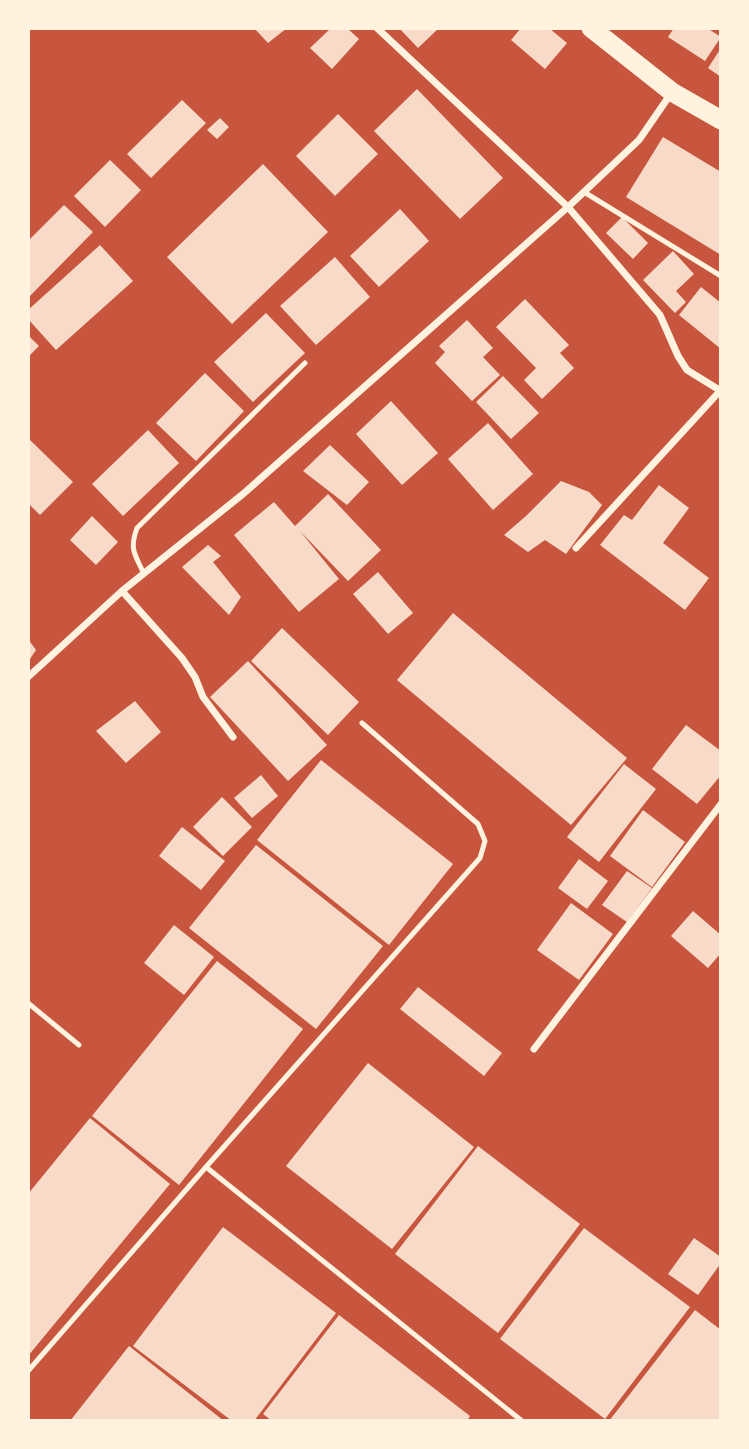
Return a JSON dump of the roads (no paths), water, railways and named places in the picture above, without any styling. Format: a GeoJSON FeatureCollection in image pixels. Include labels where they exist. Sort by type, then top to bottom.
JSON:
{"type":"FeatureCollection","features":[{"type":"Feature","properties":{"kind":"highway"},"geometry":{"type":"LineString","coordinates":[[591,28],[672,92],[721,120]]}},
{"type":"Feature","properties":{"kind":"street"},"geometry":{"type":"LineString","coordinates":[[377,28],[568,207],[660,315],[687,370],[721,391],[576,548]]}},
{"type":"Feature","properties":{"kind":"street"},"geometry":{"type":"LineString","coordinates":[[28,677],[122,591],[243,494],[568,207],[639,141],[672,92]]}},
{"type":"Feature","properties":{"kind":"street"},"geometry":{"type":"LineString","coordinates":[[122,591],[182,658],[195,677],[202,697],[233,737]]}},
{"type":"Feature","properties":{"kind":"street"},"geometry":{"type":"LineString","coordinates":[[534,1049],[721,804]]}},
{"type":"Feature","properties":{"kind":"lane"},"geometry":{"type":"LineString","coordinates":[[584,192],[721,276]]}},
{"type":"Feature","properties":{"kind":"lane"},"geometry":{"type":"LineString","coordinates":[[144,573],[132,549],[137,528],[305,363]]}},
{"type":"Feature","properties":{"kind":"lane"},"geometry":{"type":"LineString","coordinates":[[28,1371],[480,858],[485,841],[478,824],[362,723]]}},
{"type":"Feature","properties":{"kind":"lane"},"geometry":{"type":"LineString","coordinates":[[28,1003],[79,1045]]}},
{"type":"Feature","properties":{"kind":"lane"},"geometry":{"type":"LineString","coordinates":[[206,1167],[513,1419],[522,1421]]}}]}
